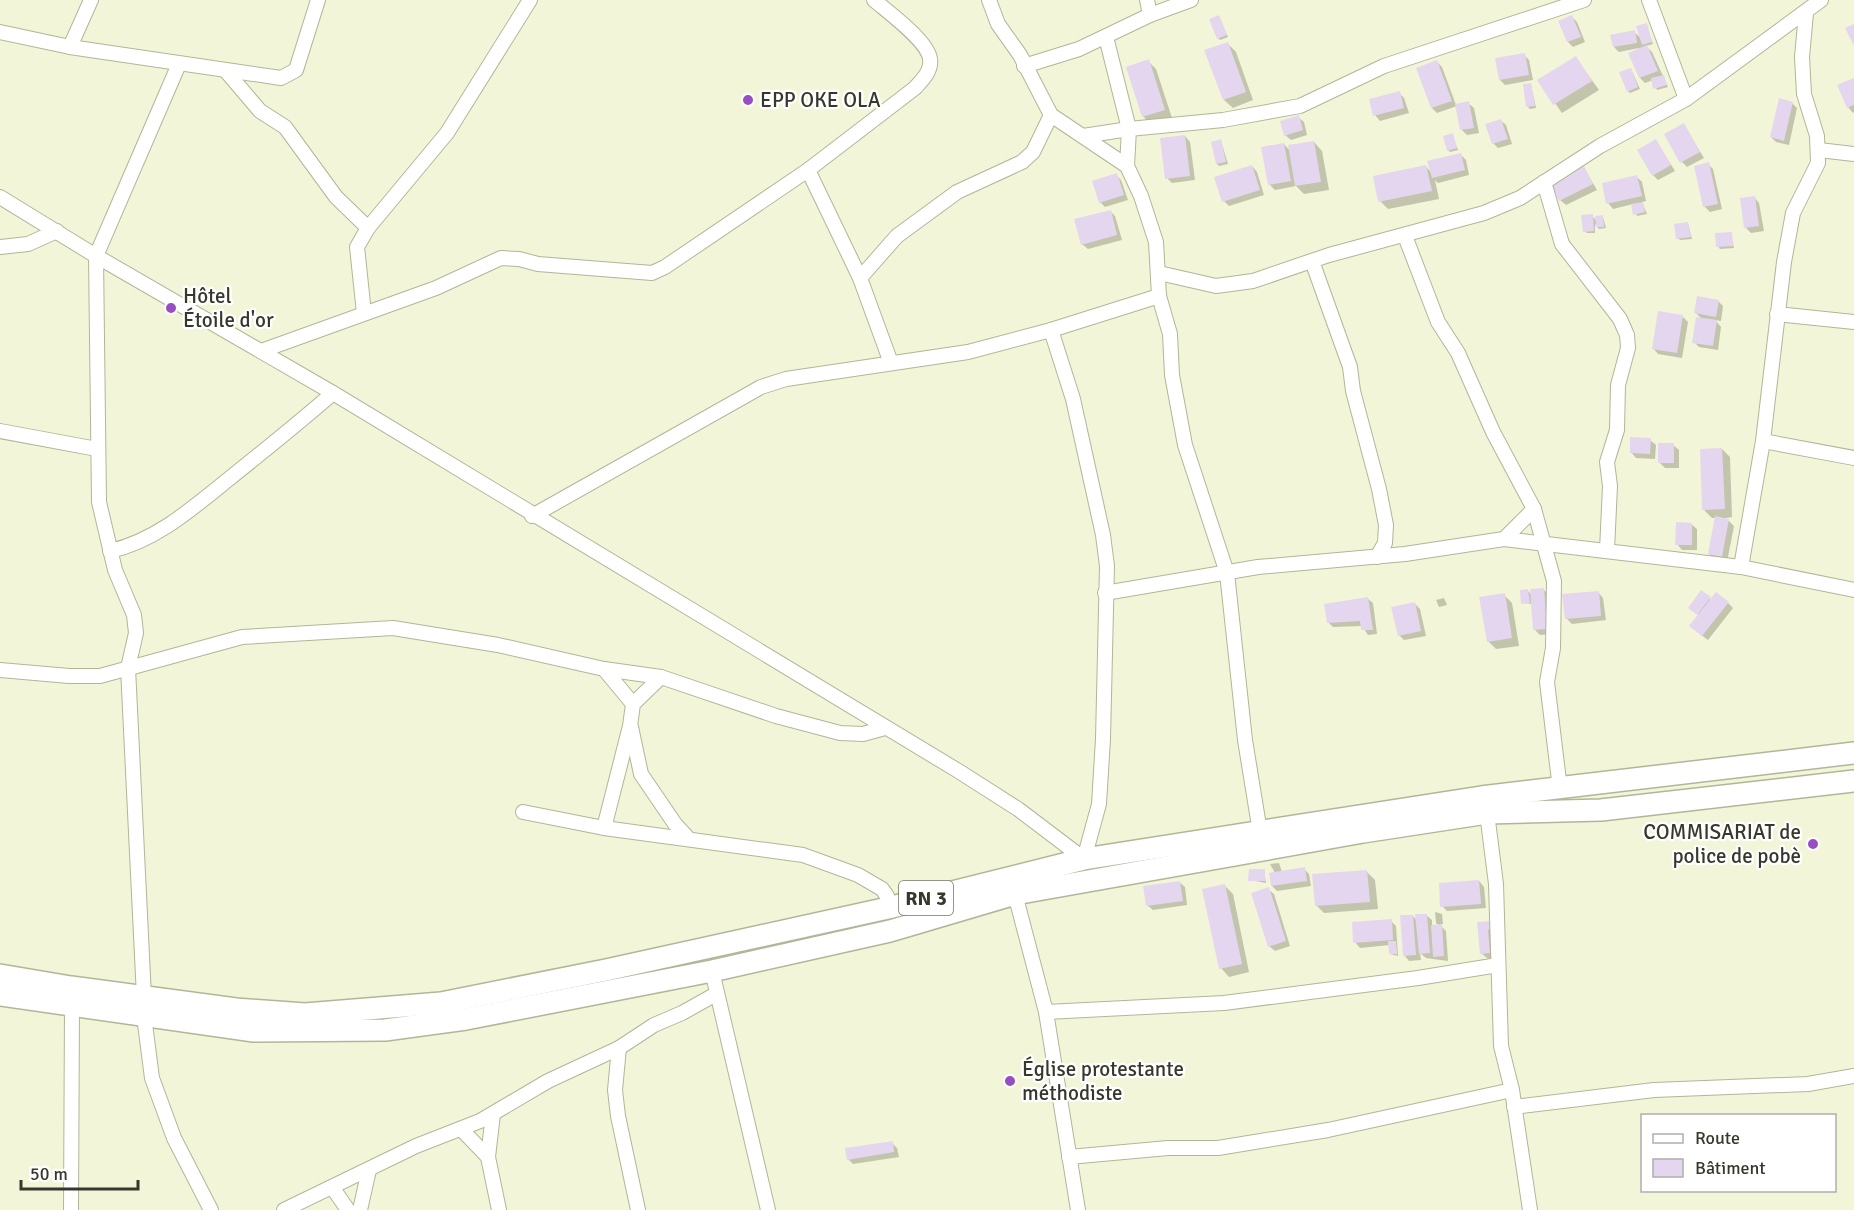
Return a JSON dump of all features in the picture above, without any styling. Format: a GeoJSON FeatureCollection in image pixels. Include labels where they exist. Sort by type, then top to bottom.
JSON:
{"type":"FeatureCollection","features":[{"type":"Feature","properties":{"kind":"main road","name":"RN 3"},"geometry":{"type":"LineString","coordinates":[[0,995],[72,1007],[144,1006],[305,1014],[441,1003],[606,970],[888,908],[1084,859],[1481,797],[1854,753]]}},
{"type":"Feature","properties":{"kind":"main road","name":"RN 3"},"geometry":{"type":"LineString","coordinates":[[0,975],[254,1031],[385,1030],[466,1019],[712,971],[890,931],[1015,894],[1487,813],[1601,810],[1854,781]]}},
{"type":"Feature","properties":{"kind":"street"},"geometry":{"type":"LineString","coordinates":[[70,47],[91,0]]}},
{"type":"Feature","properties":{"kind":"street"},"geometry":{"type":"LineString","coordinates":[[0,32],[70,47],[281,78],[296,70],[318,0]]}},
{"type":"Feature","properties":{"kind":"street"},"geometry":{"type":"LineString","coordinates":[[364,313],[357,248],[368,228],[447,133],[530,0]]}},
{"type":"Feature","properties":{"kind":"street"},"geometry":{"type":"LineString","coordinates":[[261,351],[436,288],[501,258],[519,259],[538,264],[652,273],[665,267],[808,170],[915,88],[927,73],[930,59],[923,44],[874,0]]}},
{"type":"Feature","properties":{"kind":"street"},"geometry":{"type":"LineString","coordinates":[[989,0],[998,24],[1020,55],[1051,116],[1127,166]]}},
{"type":"Feature","properties":{"kind":"street"},"geometry":{"type":"LineString","coordinates":[[1147,0],[1150,15]]}},
{"type":"Feature","properties":{"kind":"street"},"geometry":{"type":"LineString","coordinates":[[1024,66],[1078,49],[1150,15],[1191,0]]}},
{"type":"Feature","properties":{"kind":"street"},"geometry":{"type":"LineString","coordinates":[[1083,136],[1223,120],[1300,106],[1384,66],[1584,0]]}},
{"type":"Feature","properties":{"kind":"street"},"geometry":{"type":"LineString","coordinates":[[1649,0],[1686,99]]}},
{"type":"Feature","properties":{"kind":"street"},"geometry":{"type":"LineString","coordinates":[[1159,273],[1216,286],[1253,281],[1312,261],[1484,213],[1520,198],[1600,146],[1686,99],[1821,0]]}},
{"type":"Feature","properties":{"kind":"street"},"geometry":{"type":"LineString","coordinates":[[1741,567],[1763,441],[1777,314],[1793,213],[1818,163],[1819,150],[1804,94],[1802,48],[1806,13]]}},
{"type":"Feature","properties":{"kind":"street"},"geometry":{"type":"LineString","coordinates":[[1106,37],[1130,129],[1127,166],[1141,196],[1156,242],[1159,296],[1170,334],[1172,375],[1185,445],[1227,573],[1245,740],[1260,832]]}},
{"type":"Feature","properties":{"kind":"street"},"geometry":{"type":"LineString","coordinates":[[179,64],[96,256],[97,449],[99,502],[110,551],[134,615],[136,633],[128,668],[144,1006],[152,1078],[174,1138],[211,1210]]}},
{"type":"Feature","properties":{"kind":"street"},"geometry":{"type":"LineString","coordinates":[[226,71],[260,111],[285,127],[336,196],[368,228]]}},
{"type":"Feature","properties":{"kind":"street"},"geometry":{"type":"LineString","coordinates":[[860,278],[897,236],[957,192],[1022,162],[1033,152],[1051,116]]}},
{"type":"Feature","properties":{"kind":"street"},"geometry":{"type":"LineString","coordinates":[[1819,150],[1854,154]]}},
{"type":"Feature","properties":{"kind":"street"},"geometry":{"type":"LineString","coordinates":[[808,170],[860,278],[891,363]]}},
{"type":"Feature","properties":{"kind":"street"},"geometry":{"type":"LineString","coordinates":[[1544,182],[1562,244],[1620,319],[1628,335],[1628,348],[1618,385],[1617,430],[1607,462],[1610,486],[1607,550]]}},
{"type":"Feature","properties":{"kind":"street"},"geometry":{"type":"LineString","coordinates":[[0,197],[96,256],[333,393],[532,516],[1018,809],[1084,859],[1099,804],[1103,739],[1107,566],[1103,535],[1073,399],[1051,330]]}},
{"type":"Feature","properties":{"kind":"street"},"geometry":{"type":"LineString","coordinates":[[0,248],[27,244],[57,231]]}},
{"type":"Feature","properties":{"kind":"street"},"geometry":{"type":"LineString","coordinates":[[1405,236],[1438,322],[1470,376],[1493,432],[1534,509],[1554,581],[1553,648],[1547,682],[1560,789]]}},
{"type":"Feature","properties":{"kind":"street"},"geometry":{"type":"LineString","coordinates":[[1312,261],[1350,367],[1353,391],[1379,489],[1386,525],[1385,543],[1377,557]]}},
{"type":"Feature","properties":{"kind":"street"},"geometry":{"type":"LineString","coordinates":[[532,516],[761,387],[786,379],[968,352],[1051,330],[1159,296]]}},
{"type":"Feature","properties":{"kind":"street"},"geometry":{"type":"LineString","coordinates":[[1777,314],[1854,322]]}},
{"type":"Feature","properties":{"kind":"street"},"geometry":{"type":"LineString","coordinates":[[110,551],[129,547],[148,538],[201,501],[333,393]]}},
{"type":"Feature","properties":{"kind":"street"},"geometry":{"type":"LineString","coordinates":[[0,430],[97,449]]}},
{"type":"Feature","properties":{"kind":"street"},"geometry":{"type":"LineString","coordinates":[[1763,441],[1854,458]]}},
{"type":"Feature","properties":{"kind":"street"},"geometry":{"type":"LineString","coordinates":[[1504,539],[1534,509]]}},
{"type":"Feature","properties":{"kind":"street"},"geometry":{"type":"LineString","coordinates":[[1105,593],[1258,567],[1377,557],[1504,539],[1741,567],[1854,590]]}},
{"type":"Feature","properties":{"kind":"street"},"geometry":{"type":"LineString","coordinates":[[0,670],[89,676],[128,668],[242,637],[393,628],[498,645],[604,669],[661,677],[776,716],[840,733],[863,734],[885,728]]}},
{"type":"Feature","properties":{"kind":"street"},"geometry":{"type":"LineString","coordinates":[[604,669],[633,704]]}},
{"type":"Feature","properties":{"kind":"street"},"geometry":{"type":"LineString","coordinates":[[604,828],[630,726],[633,704],[661,677]]}},
{"type":"Feature","properties":{"kind":"street"},"geometry":{"type":"LineString","coordinates":[[630,726],[641,774],[675,824],[687,837]]}},
{"type":"Feature","properties":{"kind":"street"},"geometry":{"type":"LineString","coordinates":[[523,812],[604,828],[687,837],[803,855],[858,876],[882,889],[887,896],[888,908]]}},
{"type":"Feature","properties":{"kind":"street"},"geometry":{"type":"LineString","coordinates":[[1487,813],[1496,884],[1501,1046],[1512,1090],[1530,1210]]}},
{"type":"Feature","properties":{"kind":"street"},"geometry":{"type":"LineString","coordinates":[[1015,894],[1046,1012],[1077,1210]]}},
{"type":"Feature","properties":{"kind":"street"},"geometry":{"type":"LineString","coordinates":[[1046,1012],[1224,1003],[1418,978],[1498,965]]}},
{"type":"Feature","properties":{"kind":"street"},"geometry":{"type":"LineString","coordinates":[[712,971],[768,1210]]}},
{"type":"Feature","properties":{"kind":"street"},"geometry":{"type":"LineString","coordinates":[[284,1210],[416,1146],[462,1130],[548,1081],[619,1048],[654,1025],[716,994]]}},
{"type":"Feature","properties":{"kind":"street"},"geometry":{"type":"LineString","coordinates":[[71,1210],[72,1007]]}},
{"type":"Feature","properties":{"kind":"street"},"geometry":{"type":"LineString","coordinates":[[619,1048],[615,1090],[638,1210]]}},
{"type":"Feature","properties":{"kind":"street"},"geometry":{"type":"LineString","coordinates":[[1515,1107],[1654,1090],[1808,1084],[1854,1076]]}},
{"type":"Feature","properties":{"kind":"street"},"geometry":{"type":"LineString","coordinates":[[1069,1157],[1167,1148],[1218,1148],[1328,1130],[1512,1090]]}},
{"type":"Feature","properties":{"kind":"street"},"geometry":{"type":"LineString","coordinates":[[493,1114],[488,1157],[499,1210]]}},
{"type":"Feature","properties":{"kind":"street"},"geometry":{"type":"LineString","coordinates":[[462,1130],[488,1157]]}},
{"type":"Feature","properties":{"kind":"street"},"geometry":{"type":"LineString","coordinates":[[360,1210],[369,1170]]}},
{"type":"Feature","properties":{"kind":"street"},"geometry":{"type":"LineString","coordinates":[[332,1187],[348,1210]]}},
{"type":"Feature","properties":{"kind":"building"},"geometry":{"type":"Polygon","coordinates":[[[1219,15],[1227,35],[1217,39],[1209,19],[1219,15]]]}},
{"type":"Feature","properties":{"kind":"building"},"geometry":{"type":"Polygon","coordinates":[[[1572,15],[1581,37],[1567,42],[1558,21],[1572,15]]]}},
{"type":"Feature","properties":{"kind":"building"},"geometry":{"type":"Polygon","coordinates":[[[1647,23],[1652,42],[1642,45],[1636,26],[1647,23]]]}},
{"type":"Feature","properties":{"kind":"building"},"geometry":{"type":"Polygon","coordinates":[[[1854,24],[1854,46],[1845,28],[1854,24]]]}},
{"type":"Feature","properties":{"kind":"building"},"geometry":{"type":"Polygon","coordinates":[[[1635,30],[1637,43],[1613,47],[1610,35],[1635,30]]]}},
{"type":"Feature","properties":{"kind":"building"},"geometry":{"type":"Polygon","coordinates":[[[1228,42],[1246,92],[1223,100],[1204,50],[1228,42]]]}},
{"type":"Feature","properties":{"kind":"building"},"geometry":{"type":"Polygon","coordinates":[[[1647,45],[1658,71],[1639,78],[1628,53],[1647,45]]]}},
{"type":"Feature","properties":{"kind":"building"},"geometry":{"type":"Polygon","coordinates":[[[1525,53],[1529,75],[1499,80],[1495,58],[1525,53]]]}},
{"type":"Feature","properties":{"kind":"building"},"geometry":{"type":"Polygon","coordinates":[[[1576,56],[1592,81],[1553,105],[1537,80],[1576,56]]]}},
{"type":"Feature","properties":{"kind":"building"},"geometry":{"type":"Polygon","coordinates":[[[1149,59],[1165,110],[1142,117],[1126,67],[1149,59]]]}},
{"type":"Feature","properties":{"kind":"building"},"geometry":{"type":"Polygon","coordinates":[[[1437,60],[1452,101],[1431,108],[1416,68],[1437,60]]]}},
{"type":"Feature","properties":{"kind":"building"},"geometry":{"type":"Polygon","coordinates":[[[1631,68],[1638,87],[1627,92],[1619,72],[1631,68]]]}},
{"type":"Feature","properties":{"kind":"building"},"geometry":{"type":"Polygon","coordinates":[[[1664,75],[1667,85],[1653,89],[1651,78],[1664,75]]]}},
{"type":"Feature","properties":{"kind":"building"},"geometry":{"type":"Polygon","coordinates":[[[1854,78],[1854,105],[1847,108],[1837,85],[1854,78]]]}},
{"type":"Feature","properties":{"kind":"building"},"geometry":{"type":"Polygon","coordinates":[[[1531,83],[1535,106],[1526,107],[1523,84],[1531,83]]]}},
{"type":"Feature","properties":{"kind":"building"},"geometry":{"type":"Polygon","coordinates":[[[1400,91],[1404,108],[1373,116],[1369,99],[1400,91]]]}},
{"type":"Feature","properties":{"kind":"building"},"geometry":{"type":"Polygon","coordinates":[[[1779,98],[1793,102],[1784,141],[1770,137],[1779,98]]]}},
{"type":"Feature","properties":{"kind":"building"},"geometry":{"type":"Polygon","coordinates":[[[1469,101],[1474,128],[1460,130],[1455,104],[1469,101]]]}},
{"type":"Feature","properties":{"kind":"building"},"geometry":{"type":"Polygon","coordinates":[[[1299,115],[1303,130],[1284,136],[1280,121],[1299,115]]]}},
{"type":"Feature","properties":{"kind":"building"},"geometry":{"type":"Polygon","coordinates":[[[1501,119],[1508,139],[1492,144],[1485,124],[1501,119]]]}},
{"type":"Feature","properties":{"kind":"building"},"geometry":{"type":"Polygon","coordinates":[[[1684,123],[1700,152],[1680,163],[1664,134],[1684,123]]]}},
{"type":"Feature","properties":{"kind":"building"},"geometry":{"type":"Polygon","coordinates":[[[1453,133],[1457,148],[1447,151],[1443,136],[1453,133]]]}},
{"type":"Feature","properties":{"kind":"building"},"geometry":{"type":"Polygon","coordinates":[[[1185,135],[1190,176],[1165,179],[1160,138],[1185,135]]]}},
{"type":"Feature","properties":{"kind":"building"},"geometry":{"type":"Polygon","coordinates":[[[1221,139],[1226,162],[1216,164],[1211,142],[1221,139]]]}},
{"type":"Feature","properties":{"kind":"building"},"geometry":{"type":"Polygon","coordinates":[[[1656,139],[1671,165],[1652,176],[1637,150],[1656,139]]]}},
{"type":"Feature","properties":{"kind":"building"},"geometry":{"type":"Polygon","coordinates":[[[1314,141],[1321,182],[1295,186],[1288,145],[1314,141]]]}},
{"type":"Feature","properties":{"kind":"building"},"geometry":{"type":"Polygon","coordinates":[[[1284,143],[1291,181],[1268,185],[1261,147],[1284,143]]]}},
{"type":"Feature","properties":{"kind":"building"},"geometry":{"type":"Polygon","coordinates":[[[1461,153],[1465,170],[1432,178],[1427,161],[1461,153]]]}},
{"type":"Feature","properties":{"kind":"building"},"geometry":{"type":"Polygon","coordinates":[[[1709,162],[1718,204],[1703,207],[1694,166],[1709,162]]]}},
{"type":"Feature","properties":{"kind":"building"},"geometry":{"type":"Polygon","coordinates":[[[1252,165],[1260,190],[1222,202],[1214,177],[1252,165]]]}},
{"type":"Feature","properties":{"kind":"building"},"geometry":{"type":"Polygon","coordinates":[[[1426,165],[1432,191],[1378,202],[1373,176],[1426,165]]]}},
{"type":"Feature","properties":{"kind":"building"},"geometry":{"type":"Polygon","coordinates":[[[1584,166],[1593,184],[1559,201],[1550,183],[1584,166]]]}},
{"type":"Feature","properties":{"kind":"building"},"geometry":{"type":"Polygon","coordinates":[[[1117,173],[1124,195],[1099,203],[1092,181],[1117,173]]]}},
{"type":"Feature","properties":{"kind":"building"},"geometry":{"type":"Polygon","coordinates":[[[1637,175],[1642,196],[1606,204],[1602,183],[1637,175]]]}},
{"type":"Feature","properties":{"kind":"building"},"geometry":{"type":"Polygon","coordinates":[[[1755,196],[1759,226],[1744,228],[1740,198],[1755,196]]]}},
{"type":"Feature","properties":{"kind":"building"},"geometry":{"type":"Polygon","coordinates":[[[1643,202],[1645,212],[1633,215],[1631,204],[1643,202]]]}},
{"type":"Feature","properties":{"kind":"building"},"geometry":{"type":"Polygon","coordinates":[[[1111,210],[1117,235],[1081,245],[1074,219],[1111,210]]]}},
{"type":"Feature","properties":{"kind":"building"},"geometry":{"type":"Polygon","coordinates":[[[1593,214],[1594,231],[1583,232],[1581,215],[1593,214]]]}},
{"type":"Feature","properties":{"kind":"building"},"geometry":{"type":"Polygon","coordinates":[[[1603,215],[1604,227],[1596,227],[1595,216],[1603,215]]]}},
{"type":"Feature","properties":{"kind":"building"},"geometry":{"type":"Polygon","coordinates":[[[1688,222],[1691,237],[1676,239],[1674,224],[1688,222]]]}},
{"type":"Feature","properties":{"kind":"building"},"geometry":{"type":"Polygon","coordinates":[[[1732,232],[1733,246],[1716,247],[1715,233],[1732,232]]]}},
{"type":"Feature","properties":{"kind":"building"},"geometry":{"type":"Polygon","coordinates":[[[1697,296],[1719,300],[1716,317],[1694,313],[1697,296]]]}},
{"type":"Feature","properties":{"kind":"building"},"geometry":{"type":"Polygon","coordinates":[[[1658,311],[1683,315],[1677,353],[1652,349],[1658,311]]]}},
{"type":"Feature","properties":{"kind":"building"},"geometry":{"type":"Polygon","coordinates":[[[1696,317],[1717,320],[1713,346],[1692,343],[1696,317]]]}},
{"type":"Feature","properties":{"kind":"building"},"geometry":{"type":"Polygon","coordinates":[[[1630,437],[1651,438],[1650,454],[1630,453],[1630,437]]]}},
{"type":"Feature","properties":{"kind":"building"},"geometry":{"type":"Polygon","coordinates":[[[1658,443],[1674,443],[1674,463],[1658,463],[1658,443]]]}},
{"type":"Feature","properties":{"kind":"building"},"geometry":{"type":"Polygon","coordinates":[[[1722,448],[1725,509],[1702,510],[1700,449],[1722,448]]]}},
{"type":"Feature","properties":{"kind":"building"},"geometry":{"type":"Polygon","coordinates":[[[1715,516],[1729,519],[1722,557],[1708,554],[1715,516]]]}},
{"type":"Feature","properties":{"kind":"building"},"geometry":{"type":"Polygon","coordinates":[[[1676,522],[1692,523],[1692,545],[1675,545],[1676,522]]]}},
{"type":"Feature","properties":{"kind":"building"},"geometry":{"type":"Polygon","coordinates":[[[1544,588],[1547,629],[1533,630],[1530,589],[1544,588]]]}},
{"type":"Feature","properties":{"kind":"building"},"geometry":{"type":"Polygon","coordinates":[[[1528,589],[1530,603],[1521,604],[1520,590],[1528,589]]]}},
{"type":"Feature","properties":{"kind":"building"},"geometry":{"type":"Polygon","coordinates":[[[1701,590],[1711,597],[1697,615],[1688,608],[1701,590]]]}},
{"type":"Feature","properties":{"kind":"building"},"geometry":{"type":"Polygon","coordinates":[[[1599,591],[1601,616],[1565,619],[1562,594],[1599,591]]]}},
{"type":"Feature","properties":{"kind":"building"},"geometry":{"type":"Polygon","coordinates":[[[1716,592],[1729,602],[1702,636],[1689,626],[1716,592]]]}},
{"type":"Feature","properties":{"kind":"building"},"geometry":{"type":"Polygon","coordinates":[[[1505,593],[1512,638],[1487,642],[1479,597],[1505,593]]]}},
{"type":"Feature","properties":{"kind":"building"},"geometry":{"type":"Polygon","coordinates":[[[1368,597],[1373,630],[1361,630],[1360,621],[1327,623],[1324,604],[1368,597]]]}},
{"type":"Feature","properties":{"kind":"building"},"geometry":{"type":"Polygon","coordinates":[[[1415,602],[1421,631],[1398,636],[1391,607],[1415,602]]]}},
{"type":"Feature","properties":{"kind":"building"},"geometry":{"type":"Polygon","coordinates":[[[1305,867],[1307,881],[1271,886],[1269,873],[1305,867]]]}},
{"type":"Feature","properties":{"kind":"building"},"geometry":{"type":"Polygon","coordinates":[[[1249,869],[1265,869],[1265,881],[1248,881],[1249,869]]]}},
{"type":"Feature","properties":{"kind":"building"},"geometry":{"type":"Polygon","coordinates":[[[1367,870],[1370,902],[1315,906],[1312,874],[1367,870]]]}},
{"type":"Feature","properties":{"kind":"building"},"geometry":{"type":"Polygon","coordinates":[[[1479,880],[1481,904],[1440,907],[1439,883],[1479,880]]]}},
{"type":"Feature","properties":{"kind":"building"},"geometry":{"type":"Polygon","coordinates":[[[1180,881],[1183,901],[1146,906],[1143,886],[1180,881]]]}},
{"type":"Feature","properties":{"kind":"building"},"geometry":{"type":"Polygon","coordinates":[[[1225,884],[1242,964],[1219,969],[1202,889],[1225,884]]]}},
{"type":"Feature","properties":{"kind":"building"},"geometry":{"type":"Polygon","coordinates":[[[1269,887],[1286,941],[1268,947],[1251,893],[1269,887]]]}},
{"type":"Feature","properties":{"kind":"building"},"geometry":{"type":"Polygon","coordinates":[[[1415,914],[1427,914],[1430,953],[1419,954],[1415,914]]]}},
{"type":"Feature","properties":{"kind":"building"},"geometry":{"type":"Polygon","coordinates":[[[1400,915],[1413,915],[1416,955],[1403,956],[1400,915]]]}},
{"type":"Feature","properties":{"kind":"building"},"geometry":{"type":"Polygon","coordinates":[[[1392,919],[1393,940],[1353,943],[1352,922],[1392,919]]]}},
{"type":"Feature","properties":{"kind":"building"},"geometry":{"type":"Polygon","coordinates":[[[1491,921],[1491,929],[1488,930],[1490,953],[1480,954],[1477,922],[1491,921]]]}},
{"type":"Feature","properties":{"kind":"building"},"geometry":{"type":"Polygon","coordinates":[[[1442,924],[1444,956],[1433,957],[1431,925],[1442,924]]]}},
{"type":"Feature","properties":{"kind":"building"},"geometry":{"type":"Polygon","coordinates":[[[1388,941],[1396,941],[1397,954],[1389,954],[1388,941]]]}},
{"type":"Feature","properties":{"kind":"building"},"geometry":{"type":"Polygon","coordinates":[[[893,1141],[894,1152],[847,1160],[845,1148],[893,1141]]]}},
{"type":"Feature","properties":{"kind":"place","name":"EPP OKE OLA"},"geometry":{"type":"Point","coordinates":[748,100]}},
{"type":"Feature","properties":{"kind":"place","name":"Hôtel Étoile d'or"},"geometry":{"type":"Point","coordinates":[171,308]}},
{"type":"Feature","properties":{"kind":"place","name":"COMMISARIAT de police de pobè"},"geometry":{"type":"Point","coordinates":[1813,844]}},
{"type":"Feature","properties":{"kind":"place","name":"Église protestante méthodiste"},"geometry":{"type":"Point","coordinates":[1010,1081]}}]}
